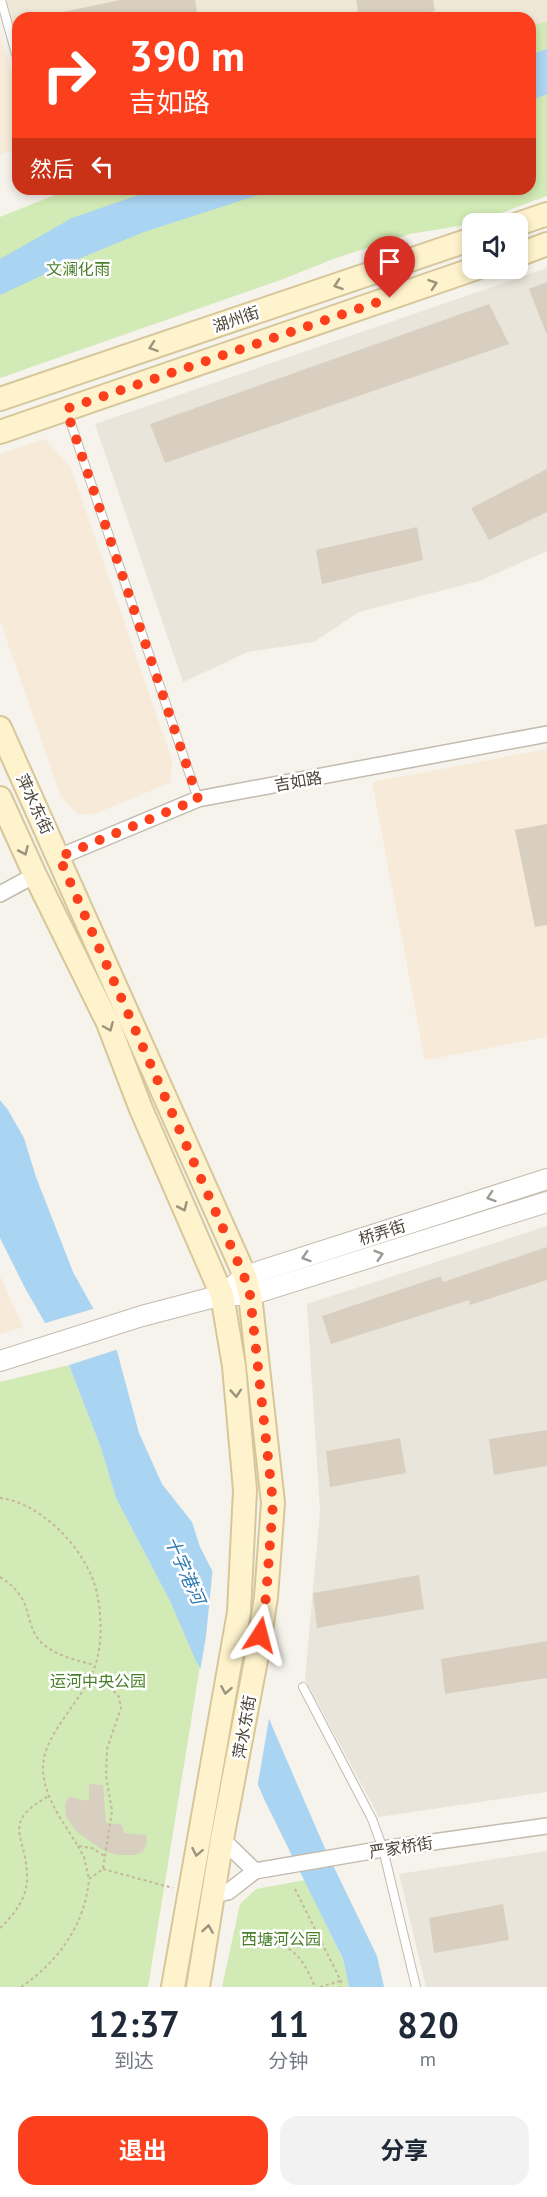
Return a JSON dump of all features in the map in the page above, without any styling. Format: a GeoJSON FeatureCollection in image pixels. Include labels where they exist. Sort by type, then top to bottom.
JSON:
{"type":"FeatureCollection","features":[{"type":"Feature","properties":{"kind":"main road"},"geometry":{"type":"LineString","coordinates":[[528,221],[547,214]]}},
{"type":"Feature","properties":{"kind":"main road","name":"湖州街"},"geometry":{"type":"LineString","coordinates":[[0,399],[462,242]]}},
{"type":"Feature","properties":{"kind":"main road"},"geometry":{"type":"LineString","coordinates":[[528,251],[547,244]]}},
{"type":"Feature","properties":{"kind":"main road","name":"湖州街"},"geometry":{"type":"LineString","coordinates":[[0,432],[462,273]]}},
{"type":"Feature","properties":{"kind":"main road","name":"萍水东街"},"geometry":{"type":"LineString","coordinates":[[0,728],[247,1286],[273,1503],[269,1549],[260,1631],[219,1797],[190,1892],[173,1987]]}},
{"type":"Feature","properties":{"kind":"main road","name":"萍水东街"},"geometry":{"type":"LineString","coordinates":[[0,798],[108,1023],[141,1109],[222,1295],[234,1366],[245,1490],[244,1548],[219,1797],[222,1839],[198,1987]]}},
{"type":"Feature","properties":{"kind":"street","name":"吉如路"},"geometry":{"type":"LineString","coordinates":[[59,857],[198,799],[547,734]]}},
{"type":"Feature","properties":{"kind":"street"},"geometry":{"type":"LineString","coordinates":[[0,894],[35,875]]}},
{"type":"Feature","properties":{"kind":"street","name":"桥弄街"},"geometry":{"type":"LineString","coordinates":[[8,1358],[142,1316],[222,1295],[547,1179]]}},
{"type":"Feature","properties":{"kind":"street","name":"桥弄街"},"geometry":{"type":"LineString","coordinates":[[247,1286],[547,1202]]}},
{"type":"Feature","properties":{"kind":"street","name":"严家桥街"},"geometry":{"type":"LineString","coordinates":[[255,1870],[547,1826]]}},
{"type":"Feature","properties":{"kind":"street"},"geometry":{"type":"LineString","coordinates":[[213,1895],[228,1892],[255,1870],[222,1839]]}},
{"type":"Feature","properties":{"kind":"lane"},"geometry":{"type":"LineString","coordinates":[[1,0],[12,39]]}},
{"type":"Feature","properties":{"kind":"lane"},"geometry":{"type":"LineString","coordinates":[[66,409],[198,799]]}},
{"type":"Feature","properties":{"kind":"lane"},"geometry":{"type":"LineString","coordinates":[[303,1687],[372,1819],[383,1849],[416,1987]]}},
{"type":"Feature","properties":{"kind":"path"},"geometry":{"type":"LineString","coordinates":[[0,1498],[27,1505],[46,1518],[66,1537],[84,1563],[96,1591],[100,1620],[99,1653],[92,1674],[49,1742],[44,1759],[44,1781],[49,1796],[84,1857],[89,1879],[82,1914],[65,1945],[45,1967],[21,1987]]}},
{"type":"Feature","properties":{"kind":"path"},"geometry":{"type":"LineString","coordinates":[[0,1577],[18,1591],[35,1635],[40,1642],[50,1650],[95,1666]]}},
{"type":"Feature","properties":{"kind":"path"},"geometry":{"type":"LineString","coordinates":[[89,1879],[103,1869],[106,1857],[112,1811],[106,1776],[107,1749],[121,1708],[119,1697],[92,1674]]}},
{"type":"Feature","properties":{"kind":"path"},"geometry":{"type":"LineString","coordinates":[[0,1928],[23,1900],[26,1888],[27,1874],[18,1830],[21,1817],[38,1802],[49,1796]]}},
{"type":"Feature","properties":{"kind":"path"},"geometry":{"type":"LineString","coordinates":[[78,1846],[92,1848],[106,1857]]}},
{"type":"Feature","properties":{"kind":"path"},"geometry":{"type":"LineString","coordinates":[[103,1869],[190,1892]]}},
{"type":"Feature","properties":{"kind":"path"},"geometry":{"type":"LineString","coordinates":[[295,1889],[340,1981],[340,1987]]}},
{"type":"Feature","properties":{"kind":"path"},"geometry":{"type":"LineString","coordinates":[[255,1936],[284,1945],[297,1953],[315,1987]]}},
{"type":"Feature","properties":{"kind":"path"},"geometry":{"type":"LineString","coordinates":[[320,1987],[340,1981]]}},
{"type":"Feature","properties":{"kind":"shaded area"},"geometry":{"type":"Polygon","coordinates":[[[6,0],[547,0],[547,21],[536,25],[536,12],[12,12],[12,22],[6,0]]]}},
{"type":"Feature","properties":{"kind":"shaded area"},"geometry":{"type":"Polygon","coordinates":[[[0,35],[12,74],[12,150],[0,155],[0,35]]]}},
{"type":"Feature","properties":{"kind":"shaded area"},"geometry":{"type":"Polygon","coordinates":[[[547,268],[547,551],[479,581],[359,612],[314,642],[248,652],[183,682],[95,424],[515,279],[528,279],[528,275],[547,268]]]}},
{"type":"Feature","properties":{"kind":"shaded area"},"geometry":{"type":"Polygon","coordinates":[[[45,439],[71,468],[172,760],[170,783],[94,814],[78,814],[61,797],[0,620],[0,454],[45,439]]]}},
{"type":"Feature","properties":{"kind":"shaded area"},"geometry":{"type":"Polygon","coordinates":[[[547,749],[547,1037],[425,1060],[372,782],[547,749]]]}},
{"type":"Feature","properties":{"kind":"shaded area"},"geometry":{"type":"Polygon","coordinates":[[[547,1226],[547,1792],[379,1817],[305,1679],[320,1511],[307,1304],[547,1226]]]}},
{"type":"Feature","properties":{"kind":"shaded area"},"geometry":{"type":"Polygon","coordinates":[[[0,1276],[23,1327],[0,1334],[0,1276]]]}},
{"type":"Feature","properties":{"kind":"shaded area"},"geometry":{"type":"Polygon","coordinates":[[[547,1851],[547,1987],[426,1987],[399,1874],[547,1851]]]}},
{"type":"Feature","properties":{"kind":"green space","name":"文澜化雨"},"geometry":{"type":"Polygon","coordinates":[[[547,21],[547,196],[501,213],[462,213],[462,225],[410,234],[333,259],[286,278],[0,378],[0,217],[55,195],[536,195],[536,25],[547,21]]]}},
{"type":"Feature","properties":{"kind":"green space","name":"运河中央公园"},"geometry":{"type":"Polygon","coordinates":[[[69,1365],[101,1448],[116,1498],[171,1603],[200,1666],[148,1987],[0,1987],[0,1382],[69,1365]]]}},
{"type":"Feature","properties":{"kind":"green space","name":"西塘河公园"},"geometry":{"type":"Polygon","coordinates":[[[305,1880],[343,1960],[349,1987],[222,1987],[240,1904],[256,1889],[305,1880]]]}},
{"type":"Feature","properties":{"kind":"water"},"geometry":{"type":"Polygon","coordinates":[[[547,49],[547,94],[536,99],[536,53],[547,49]]]}},
{"type":"Feature","properties":{"kind":"water"},"geometry":{"type":"Polygon","coordinates":[[[139,195],[258,195],[144,232],[0,295],[0,259],[72,218],[139,195]]]}},
{"type":"Feature","properties":{"kind":"water","name":"十字港河"},"geometry":{"type":"Polygon","coordinates":[[[0,1100],[24,1138],[36,1177],[73,1272],[117,1351],[139,1433],[162,1484],[192,1522],[200,1547],[218,1582],[272,1726],[327,1853],[377,1956],[384,1987],[349,1987],[343,1959],[265,1801],[223,1705],[196,1661],[171,1603],[116,1498],[101,1448],[69,1365],[25,1288],[0,1238],[0,1100]]]}},
{"type":"Feature","properties":{"kind":"pier"},"geometry":{"type":"Polygon","coordinates":[[[96,1308],[119,1349],[66,1366],[42,1324],[96,1308]]]}},
{"type":"Feature","properties":{"kind":"pier"},"geometry":{"type":"Polygon","coordinates":[[[213,1566],[221,1581],[270,1713],[257,1789],[221,1706],[200,1672],[213,1566]]]}},
{"type":"Feature","properties":{"kind":"building"},"geometry":{"type":"Polygon","coordinates":[[[120,0],[195,0],[197,12],[63,12],[120,0]]]}},
{"type":"Feature","properties":{"kind":"building"},"geometry":{"type":"Polygon","coordinates":[[[356,0],[433,0],[435,11],[430,12],[358,12],[356,0]]]}},
{"type":"Feature","properties":{"kind":"building"},"geometry":{"type":"Polygon","coordinates":[[[547,282],[547,333],[546,333],[529,289],[547,282]]]}},
{"type":"Feature","properties":{"kind":"building"},"geometry":{"type":"Polygon","coordinates":[[[489,304],[509,344],[165,463],[150,424],[489,304]]]}},
{"type":"Feature","properties":{"kind":"building"},"geometry":{"type":"Polygon","coordinates":[[[547,469],[547,512],[489,540],[471,508],[547,469]]]}},
{"type":"Feature","properties":{"kind":"building"},"geometry":{"type":"Polygon","coordinates":[[[417,527],[423,560],[322,584],[316,550],[417,527]]]}},
{"type":"Feature","properties":{"kind":"building"},"geometry":{"type":"Polygon","coordinates":[[[547,824],[547,925],[535,927],[515,830],[547,824]]]}},
{"type":"Feature","properties":{"kind":"building"},"geometry":{"type":"Polygon","coordinates":[[[547,1247],[547,1280],[470,1305],[469,1300],[331,1344],[322,1316],[441,1276],[443,1282],[547,1247]]]}},
{"type":"Feature","properties":{"kind":"building"},"geometry":{"type":"Polygon","coordinates":[[[547,1430],[547,1466],[494,1475],[489,1439],[547,1430]]]}},
{"type":"Feature","properties":{"kind":"building"},"geometry":{"type":"Polygon","coordinates":[[[400,1438],[406,1473],[330,1487],[326,1451],[400,1438]]]}},
{"type":"Feature","properties":{"kind":"building"},"geometry":{"type":"Polygon","coordinates":[[[419,1575],[424,1609],[317,1628],[313,1593],[419,1575]]]}},
{"type":"Feature","properties":{"kind":"building"},"geometry":{"type":"Polygon","coordinates":[[[547,1641],[547,1678],[445,1694],[441,1659],[547,1641]]]}},
{"type":"Feature","properties":{"kind":"building"},"geometry":{"type":"Polygon","coordinates":[[[89,1784],[103,1785],[106,1823],[120,1824],[124,1833],[146,1835],[147,1843],[143,1851],[135,1855],[106,1852],[77,1832],[66,1817],[65,1803],[69,1797],[89,1801],[89,1784]]]}},
{"type":"Feature","properties":{"kind":"building"},"geometry":{"type":"Polygon","coordinates":[[[503,1904],[509,1940],[434,1953],[429,1918],[503,1904]]]}},
{"type":"Feature","properties":{"kind":"route"},"geometry":{"type":"LineString","coordinates":[[260,1635],[266,1597],[273,1503],[250,1295],[244,1276],[59,857],[198,799],[66,409],[390,298]]}}]}
